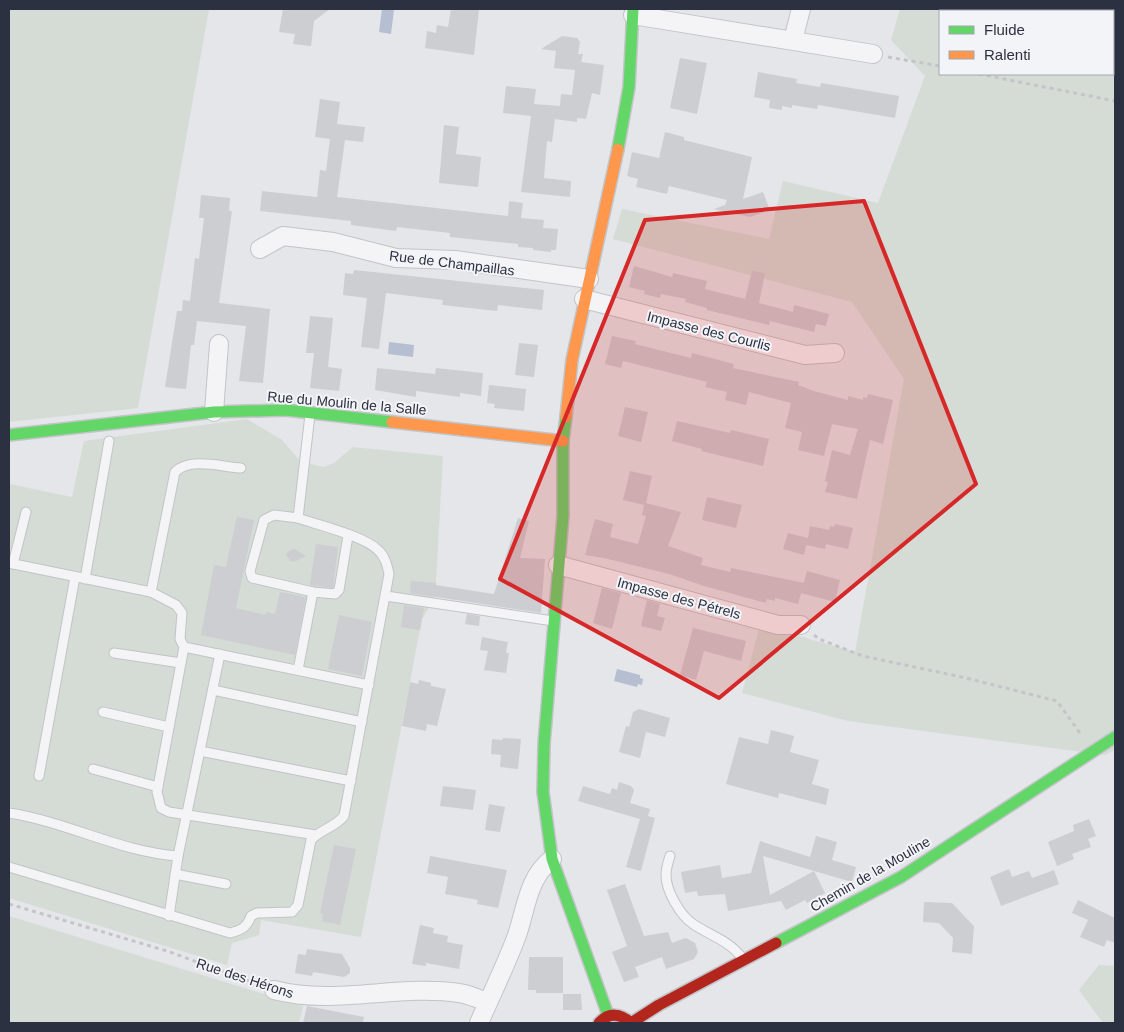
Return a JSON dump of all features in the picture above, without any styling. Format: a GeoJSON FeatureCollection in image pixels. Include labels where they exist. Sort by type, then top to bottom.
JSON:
{"type":"FeatureCollection","features":[{"type":"Feature","properties":{"kind":"street"},"geometry":{"type":"LineString","coordinates":[[793,40],[801,9]]}},
{"type":"Feature","properties":{"kind":"street"},"geometry":{"type":"LineString","coordinates":[[608,1015],[552,859],[543,792],[547,681],[563,516],[564,441],[572,360],[588,280],[622,133],[629,87],[633,12],[873,54]]}},
{"type":"Feature","properties":{"kind":"street","name":"Rue de Champaillas"},"geometry":{"type":"LineString","coordinates":[[260,249],[283,236],[333,242],[396,258],[455,260],[588,280]]}},
{"type":"Feature","properties":{"kind":"street","name":"Impasse des Courlis"},"geometry":{"type":"LineString","coordinates":[[584,299],[804,356],[835,354]]}},
{"type":"Feature","properties":{"kind":"street"},"geometry":{"type":"LineString","coordinates":[[214,412],[219,344]]}},
{"type":"Feature","properties":{"kind":"street","name":"Rue du Moulin de la Salle"},"geometry":{"type":"LineString","coordinates":[[9,435],[214,412],[250,410],[310,412],[564,441]]}},
{"type":"Feature","properties":{"kind":"street","name":"Impasse des Pétrels"},"geometry":{"type":"LineString","coordinates":[[558,565],[778,626],[801,625]]}},
{"type":"Feature","properties":{"kind":"street","name":"Chemin de la Mouline"},"geometry":{"type":"LineString","coordinates":[[631,1023],[659,1005],[901,877],[1115,737]]}},
{"type":"Feature","properties":{"kind":"street"},"geometry":{"type":"LineString","coordinates":[[479,1023],[516,937],[532,884],[546,864],[552,859]]}},
{"type":"Feature","properties":{"kind":"street","name":"Rue des Hérons"},"geometry":{"type":"LineString","coordinates":[[274,990],[315,997],[436,990],[461,993],[488,1002]]}},
{"type":"Feature","properties":{"kind":"street"},"geometry":{"type":"LineString","coordinates":[[598,1023],[608,1015],[621,1015],[631,1023]]}},
{"type":"Feature","properties":{"kind":"lane"},"geometry":{"type":"LineString","coordinates":[[298,518],[310,412]]}},
{"type":"Feature","properties":{"kind":"lane"},"geometry":{"type":"LineString","coordinates":[[86,579],[109,441]]}},
{"type":"Feature","properties":{"kind":"lane"},"geometry":{"type":"LineString","coordinates":[[151,592],[175,472],[179,468],[192,464],[241,468]]}},
{"type":"Feature","properties":{"kind":"lane"},"geometry":{"type":"LineString","coordinates":[[26,512],[11,564],[151,592],[176,605],[182,613],[180,639],[184,647],[158,787],[158,800],[161,808],[169,812],[316,835]]}},
{"type":"Feature","properties":{"kind":"lane"},"geometry":{"type":"LineString","coordinates":[[9,868],[230,933],[241,930],[248,925],[251,916],[258,913],[292,912],[298,905],[311,840],[316,835],[336,826],[344,816],[389,574],[387,564],[380,551],[370,543],[298,518],[274,515],[264,520],[251,576],[255,580],[332,595],[338,592],[348,536]]}},
{"type":"Feature","properties":{"kind":"lane"},"geometry":{"type":"LineString","coordinates":[[39,776],[76,577]]}},
{"type":"Feature","properties":{"kind":"lane"},"geometry":{"type":"LineString","coordinates":[[298,670],[313,592]]}},
{"type":"Feature","properties":{"kind":"lane"},"geometry":{"type":"LineString","coordinates":[[386,596],[554,622]]}},
{"type":"Feature","properties":{"kind":"lane"},"geometry":{"type":"LineString","coordinates":[[184,647],[369,685]]}},
{"type":"Feature","properties":{"kind":"lane"},"geometry":{"type":"LineString","coordinates":[[114,653],[181,663]]}},
{"type":"Feature","properties":{"kind":"lane"},"geometry":{"type":"LineString","coordinates":[[169,916],[178,856],[220,654]]}},
{"type":"Feature","properties":{"kind":"lane"},"geometry":{"type":"LineString","coordinates":[[213,690],[362,722]]}},
{"type":"Feature","properties":{"kind":"lane"},"geometry":{"type":"LineString","coordinates":[[103,712],[169,727]]}},
{"type":"Feature","properties":{"kind":"lane"},"geometry":{"type":"LineString","coordinates":[[200,751],[351,781]]}},
{"type":"Feature","properties":{"kind":"lane"},"geometry":{"type":"LineString","coordinates":[[93,769],[158,787]]}},
{"type":"Feature","properties":{"kind":"lane"},"geometry":{"type":"LineString","coordinates":[[9,813],[60,824],[154,855],[178,856]]}},
{"type":"Feature","properties":{"kind":"lane"},"geometry":{"type":"LineString","coordinates":[[670,856],[666,875],[670,891],[679,909],[692,924],[734,947],[745,961]]}},
{"type":"Feature","properties":{"kind":"lane"},"geometry":{"type":"LineString","coordinates":[[175,874],[226,884]]}},
{"type":"Feature","properties":{"kind":"path"},"geometry":{"type":"LineString","coordinates":[[873,54],[939,66]]}},
{"type":"Feature","properties":{"kind":"path"},"geometry":{"type":"LineString","coordinates":[[984,75],[1115,100]]}},
{"type":"Feature","properties":{"kind":"path"},"geometry":{"type":"LineString","coordinates":[[801,625],[819,639],[862,656],[966,678],[1057,701],[1094,750]]}},
{"type":"Feature","properties":{"kind":"path","name":"Rue des Hérons"},"geometry":{"type":"LineString","coordinates":[[9,904],[167,951],[274,990]]}},
{"type":"Feature","properties":{"kind":"highlighted area"},"geometry":{"type":"Polygon","coordinates":[[[864,201],[976,484],[719,698],[500,579],[645,220],[864,201]]]}},
{"type":"Feature","properties":{"kind":"shaded area"},"geometry":{"type":"Polygon","coordinates":[[[9,9],[209,9],[138,408],[9,422],[9,9]]]}},
{"type":"Feature","properties":{"kind":"shaded area"},"geometry":{"type":"Polygon","coordinates":[[[900,9],[1115,9],[1115,750],[1105,755],[848,721],[742,693],[760,625],[855,652],[904,379],[852,302],[613,239],[622,209],[769,239],[783,181],[878,203],[925,76],[891,40],[900,9]]]}},
{"type":"Feature","properties":{"kind":"shaded area"},"geometry":{"type":"Polygon","coordinates":[[[247,419],[282,440],[301,462],[324,467],[334,463],[353,447],[443,456],[435,598],[422,619],[361,937],[261,920],[259,935],[232,943],[227,965],[9,898],[9,484],[72,497],[84,441],[247,419]]]}},
{"type":"Feature","properties":{"kind":"shaded area"},"geometry":{"type":"Polygon","coordinates":[[[9,916],[303,1006],[299,1023],[9,1023],[9,916]]]}},
{"type":"Feature","properties":{"kind":"shaded area"},"geometry":{"type":"Polygon","coordinates":[[[1099,965],[1115,966],[1115,1023],[1103,1023],[1079,990],[1099,965]]]}},
{"type":"Feature","properties":{"kind":"water"},"geometry":{"type":"Polygon","coordinates":[[[382,9],[394,10],[391,34],[379,32],[382,9]]]}},
{"type":"Feature","properties":{"kind":"water"},"geometry":{"type":"Polygon","coordinates":[[[389,342],[414,345],[413,357],[388,354],[389,342]]]}},
{"type":"Feature","properties":{"kind":"water"},"geometry":{"type":"Polygon","coordinates":[[[617,669],[640,675],[640,678],[643,679],[642,685],[638,684],[637,687],[614,681],[617,669]]]}},
{"type":"Feature","properties":{"kind":"building"},"geometry":{"type":"Polygon","coordinates":[[[283,9],[330,9],[314,21],[311,46],[293,44],[295,34],[279,32],[283,9]]]}},
{"type":"Feature","properties":{"kind":"building"},"geometry":{"type":"Polygon","coordinates":[[[451,9],[479,10],[474,55],[425,48],[427,31],[436,33],[437,25],[448,27],[451,9]]]}},
{"type":"Feature","properties":{"kind":"building"},"geometry":{"type":"Polygon","coordinates":[[[562,36],[577,38],[580,42],[578,54],[583,54],[581,62],[604,65],[600,95],[592,93],[586,119],[577,118],[577,122],[555,119],[552,142],[547,141],[544,178],[571,181],[570,197],[521,192],[531,116],[503,113],[506,86],[536,89],[534,104],[560,106],[561,94],[572,95],[575,70],[554,68],[556,51],[541,49],[562,36]]]}},
{"type":"Feature","properties":{"kind":"building"},"geometry":{"type":"Polygon","coordinates":[[[680,58],[707,63],[697,114],[670,108],[680,58]]]}},
{"type":"Feature","properties":{"kind":"building"},"geometry":{"type":"Polygon","coordinates":[[[758,72],[797,79],[796,83],[820,87],[821,83],[899,96],[895,118],[818,105],[817,109],[792,105],[792,108],[782,106],[782,110],[769,108],[770,100],[754,97],[758,72]]]}},
{"type":"Feature","properties":{"kind":"building"},"geometry":{"type":"Polygon","coordinates":[[[320,99],[340,102],[337,124],[365,127],[363,142],[345,140],[337,197],[508,216],[509,201],[523,203],[521,218],[544,220],[543,228],[558,229],[556,250],[551,250],[551,252],[533,250],[533,248],[518,247],[518,244],[450,237],[450,233],[397,227],[396,231],[351,225],[351,221],[260,211],[262,191],[317,197],[320,170],[326,171],[330,139],[315,137],[320,99]]]}},
{"type":"Feature","properties":{"kind":"building"},"geometry":{"type":"Polygon","coordinates":[[[444,125],[459,127],[456,154],[481,157],[478,187],[439,183],[444,125]]]}},
{"type":"Feature","properties":{"kind":"building"},"geometry":{"type":"Polygon","coordinates":[[[665,132],[684,137],[684,140],[752,157],[743,199],[763,192],[770,210],[750,217],[714,209],[725,205],[727,200],[669,186],[667,194],[636,187],[638,179],[627,176],[632,152],[659,158],[665,132]]]}},
{"type":"Feature","properties":{"kind":"building"},"geometry":{"type":"Polygon","coordinates":[[[201,195],[230,198],[229,211],[232,211],[219,303],[270,309],[263,383],[239,381],[246,326],[197,321],[194,345],[191,345],[186,389],[165,387],[177,311],[182,311],[183,300],[190,301],[195,258],[199,259],[204,218],[199,218],[201,195]]]}},
{"type":"Feature","properties":{"kind":"building"},"geometry":{"type":"Polygon","coordinates":[[[634,266],[672,277],[673,273],[707,281],[705,289],[745,299],[752,271],[765,273],[759,303],[793,312],[794,305],[829,314],[826,326],[816,324],[814,332],[770,321],[769,325],[707,310],[707,308],[685,302],[686,299],[661,294],[660,298],[644,294],[645,291],[629,287],[634,266]]]}},
{"type":"Feature","properties":{"kind":"building"},"geometry":{"type":"Polygon","coordinates":[[[354,270],[544,290],[542,310],[498,305],[497,311],[442,305],[443,300],[386,293],[379,349],[361,347],[367,298],[343,295],[345,273],[353,274],[354,270]]]}},
{"type":"Feature","properties":{"kind":"building"},"geometry":{"type":"Polygon","coordinates":[[[310,316],[333,318],[328,367],[342,369],[339,391],[310,388],[314,353],[306,353],[310,316]]]}},
{"type":"Feature","properties":{"kind":"building"},"geometry":{"type":"Polygon","coordinates":[[[612,336],[636,341],[635,344],[691,358],[692,353],[734,364],[733,368],[799,382],[798,385],[814,391],[848,400],[848,396],[863,400],[863,397],[867,398],[868,394],[893,400],[883,444],[870,440],[857,499],[825,492],[828,482],[825,481],[832,450],[850,455],[858,429],[832,424],[824,456],[798,450],[802,432],[785,428],[791,403],[749,392],[746,405],[725,400],[727,392],[705,387],[707,382],[623,361],[621,368],[605,364],[612,336]]]}},
{"type":"Feature","properties":{"kind":"building"},"geometry":{"type":"Polygon","coordinates":[[[519,343],[538,345],[534,377],[515,375],[519,343]]]}},
{"type":"Feature","properties":{"kind":"building"},"geometry":{"type":"Polygon","coordinates":[[[377,368],[435,374],[436,368],[483,373],[481,396],[460,393],[460,397],[416,391],[416,397],[375,390],[377,368]]]}},
{"type":"Feature","properties":{"kind":"building"},"geometry":{"type":"Polygon","coordinates":[[[489,385],[526,389],[524,411],[494,408],[495,404],[487,403],[489,385]]]}},
{"type":"Feature","properties":{"kind":"building"},"geometry":{"type":"Polygon","coordinates":[[[625,407],[648,412],[641,442],[618,436],[625,407]]]}},
{"type":"Feature","properties":{"kind":"building"},"geometry":{"type":"Polygon","coordinates":[[[677,421],[730,433],[731,430],[769,439],[763,466],[701,451],[702,449],[672,441],[677,421]]]}},
{"type":"Feature","properties":{"kind":"building"},"geometry":{"type":"Polygon","coordinates":[[[630,471],[652,476],[646,503],[681,512],[668,546],[703,558],[701,565],[730,572],[731,568],[804,583],[798,604],[775,598],[775,601],[767,599],[766,603],[669,574],[585,555],[595,519],[613,524],[610,537],[638,544],[646,516],[642,515],[644,505],[623,500],[630,471]]]}},
{"type":"Feature","properties":{"kind":"building"},"geometry":{"type":"Polygon","coordinates":[[[707,497],[742,505],[736,528],[702,520],[707,497]]]}},
{"type":"Feature","properties":{"kind":"building"},"geometry":{"type":"Polygon","coordinates":[[[237,517],[254,520],[236,608],[266,615],[266,612],[275,614],[280,592],[306,597],[295,655],[201,635],[214,565],[226,567],[237,517]]]}},
{"type":"Feature","properties":{"kind":"building"},"geometry":{"type":"Polygon","coordinates":[[[518,518],[529,521],[520,558],[545,559],[541,613],[410,593],[411,581],[436,583],[436,585],[494,594],[518,518]]]}},
{"type":"Feature","properties":{"kind":"building"},"geometry":{"type":"Polygon","coordinates":[[[835,524],[853,528],[848,549],[826,544],[825,549],[806,545],[804,555],[783,549],[788,533],[808,538],[810,526],[829,530],[830,526],[834,527],[835,524]]]}},
{"type":"Feature","properties":{"kind":"building"},"geometry":{"type":"Polygon","coordinates":[[[316,544],[338,547],[333,588],[310,585],[316,544]]]}},
{"type":"Feature","properties":{"kind":"building"},"geometry":{"type":"Polygon","coordinates":[[[295,549],[306,556],[294,562],[290,561],[286,554],[290,550],[295,549]]]}},
{"type":"Feature","properties":{"kind":"building"},"geometry":{"type":"Polygon","coordinates":[[[807,571],[840,580],[835,602],[801,593],[807,571]]]}},
{"type":"Feature","properties":{"kind":"building"},"geometry":{"type":"Polygon","coordinates":[[[602,588],[621,593],[612,629],[593,623],[602,588]]]}},
{"type":"Feature","properties":{"kind":"building"},"geometry":{"type":"Polygon","coordinates":[[[647,600],[660,604],[657,616],[665,618],[661,631],[641,626],[647,600]]]}},
{"type":"Feature","properties":{"kind":"building"},"geometry":{"type":"Polygon","coordinates":[[[404,605],[424,608],[420,630],[401,627],[404,605]]]}},
{"type":"Feature","properties":{"kind":"building"},"geometry":{"type":"Polygon","coordinates":[[[467,614],[480,616],[479,626],[465,624],[467,614]]]}},
{"type":"Feature","properties":{"kind":"building"},"geometry":{"type":"Polygon","coordinates":[[[339,615],[372,622],[362,676],[328,669],[339,615]]]}},
{"type":"Feature","properties":{"kind":"building"},"geometry":{"type":"Polygon","coordinates":[[[693,628],[746,641],[741,661],[704,651],[696,680],[680,675],[693,628]]]}},
{"type":"Feature","properties":{"kind":"building"},"geometry":{"type":"Polygon","coordinates":[[[482,637],[508,642],[506,653],[509,653],[506,673],[484,670],[488,651],[480,650],[482,637]]]}},
{"type":"Feature","properties":{"kind":"building"},"geometry":{"type":"Polygon","coordinates":[[[419,680],[431,683],[431,686],[446,689],[437,726],[427,724],[426,731],[402,726],[410,682],[418,684],[419,680]]]}},
{"type":"Feature","properties":{"kind":"building"},"geometry":{"type":"Polygon","coordinates":[[[639,709],[670,718],[665,737],[646,732],[640,758],[619,752],[626,726],[629,727],[633,712],[639,709]]]}},
{"type":"Feature","properties":{"kind":"building"},"geometry":{"type":"Polygon","coordinates":[[[771,730],[794,736],[790,752],[819,760],[812,784],[829,789],[826,805],[779,793],[778,798],[726,784],[739,737],[768,744],[771,730]]]}},
{"type":"Feature","properties":{"kind":"building"},"geometry":{"type":"Polygon","coordinates":[[[503,738],[521,739],[518,769],[500,767],[501,755],[491,754],[492,739],[502,740],[503,738]]]}},
{"type":"Feature","properties":{"kind":"building"},"geometry":{"type":"Polygon","coordinates":[[[619,782],[631,786],[634,790],[630,803],[650,809],[648,816],[655,818],[641,871],[626,867],[640,819],[578,801],[583,786],[610,794],[612,788],[617,790],[619,782]]]}},
{"type":"Feature","properties":{"kind":"building"},"geometry":{"type":"Polygon","coordinates":[[[443,786],[476,790],[473,810],[440,806],[443,786]]]}},
{"type":"Feature","properties":{"kind":"building"},"geometry":{"type":"Polygon","coordinates":[[[489,804],[505,807],[500,832],[485,830],[489,804]]]}},
{"type":"Feature","properties":{"kind":"building"},"geometry":{"type":"Polygon","coordinates":[[[1089,819],[1096,836],[1088,839],[1091,847],[1072,854],[1074,859],[1057,866],[1048,842],[1074,831],[1073,825],[1089,819]]]}},
{"type":"Feature","properties":{"kind":"building"},"geometry":{"type":"Polygon","coordinates":[[[816,836],[837,842],[832,860],[856,867],[852,882],[763,856],[770,895],[814,871],[825,893],[807,903],[805,900],[786,910],[781,901],[728,911],[725,894],[698,896],[697,891],[685,893],[681,872],[720,865],[722,878],[751,873],[760,841],[810,857],[816,836]]]}},
{"type":"Feature","properties":{"kind":"building"},"geometry":{"type":"Polygon","coordinates":[[[334,845],[356,849],[340,925],[322,921],[323,914],[320,913],[334,845]]]}},
{"type":"Feature","properties":{"kind":"building"},"geometry":{"type":"Polygon","coordinates":[[[430,856],[507,870],[498,908],[477,904],[478,900],[445,894],[448,877],[427,873],[430,856]]]}},
{"type":"Feature","properties":{"kind":"building"},"geometry":{"type":"Polygon","coordinates":[[[1009,869],[1012,877],[1029,871],[1032,878],[1054,870],[1059,884],[1001,906],[990,877],[1009,869]]]}},
{"type":"Feature","properties":{"kind":"building"},"geometry":{"type":"Polygon","coordinates":[[[625,884],[644,936],[668,932],[672,943],[686,938],[695,943],[698,952],[694,959],[666,969],[662,957],[635,967],[639,977],[624,982],[612,952],[627,946],[607,890],[625,884]]]}},
{"type":"Feature","properties":{"kind":"building"},"geometry":{"type":"Polygon","coordinates":[[[1078,900],[1115,918],[1115,943],[1107,940],[1104,947],[1080,937],[1088,920],[1072,913],[1078,900]]]}},
{"type":"Feature","properties":{"kind":"building"},"geometry":{"type":"Polygon","coordinates":[[[924,902],[952,903],[974,926],[972,954],[952,952],[953,938],[939,923],[923,922],[924,902]]]}},
{"type":"Feature","properties":{"kind":"building"},"geometry":{"type":"Polygon","coordinates":[[[420,925],[434,928],[433,933],[448,936],[447,942],[463,945],[459,969],[426,963],[426,966],[412,964],[420,925]]]}},
{"type":"Feature","properties":{"kind":"building"},"geometry":{"type":"Polygon","coordinates":[[[307,949],[342,954],[350,968],[350,973],[344,977],[313,972],[312,976],[295,973],[298,954],[306,955],[307,949]]]}},
{"type":"Feature","properties":{"kind":"building"},"geometry":{"type":"Polygon","coordinates":[[[529,957],[563,957],[563,993],[536,993],[536,990],[528,990],[529,957]]]}},
{"type":"Feature","properties":{"kind":"building"},"geometry":{"type":"Polygon","coordinates":[[[563,994],[581,994],[582,1010],[563,1010],[563,994]]]}},
{"type":"Feature","properties":{"kind":"building"},"geometry":{"type":"Polygon","coordinates":[[[307,1006],[364,1017],[363,1023],[303,1023],[307,1006]]]}},
{"type":"Feature","properties":{"kind":"traffic: fast"},"geometry":{"type":"LineString","coordinates":[[618,149],[629,87],[633,9]]}},
{"type":"Feature","properties":{"kind":"traffic: fast"},"geometry":{"type":"LineString","coordinates":[[9,435],[214,412],[286,410],[392,422]]}},
{"type":"Feature","properties":{"kind":"traffic: fast"},"geometry":{"type":"LineString","coordinates":[[566,417],[563,441],[563,516],[544,744],[543,792],[552,859],[608,1015]]}},
{"type":"Feature","properties":{"kind":"traffic: fast"},"geometry":{"type":"LineString","coordinates":[[776,943],[901,877],[1115,737]]}},
{"type":"Feature","properties":{"kind":"traffic: slow"},"geometry":{"type":"LineString","coordinates":[[566,417],[572,360],[618,149]]}},
{"type":"Feature","properties":{"kind":"traffic: slow"},"geometry":{"type":"LineString","coordinates":[[392,422],[563,441]]}},
{"type":"Feature","properties":{"kind":"traffic: jam"},"geometry":{"type":"LineString","coordinates":[[599,1023],[603,1019],[615,1015],[623,1017],[631,1023],[659,1005],[776,943]]}}]}
